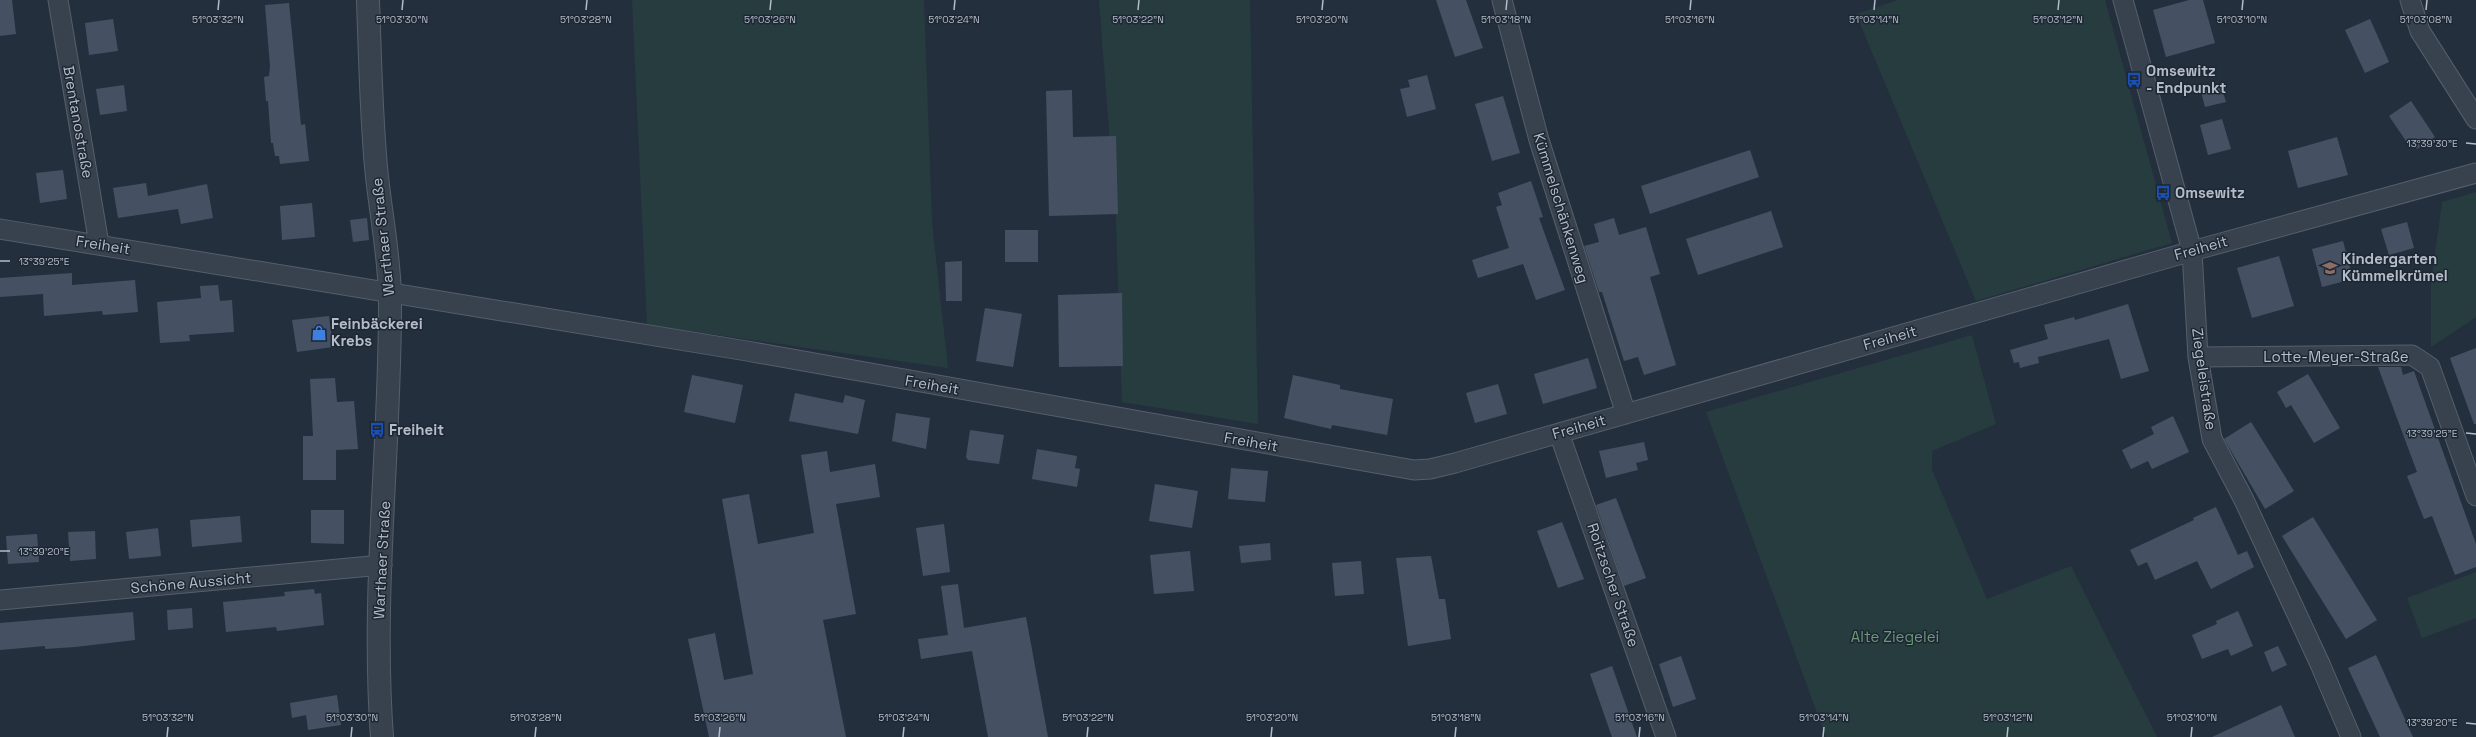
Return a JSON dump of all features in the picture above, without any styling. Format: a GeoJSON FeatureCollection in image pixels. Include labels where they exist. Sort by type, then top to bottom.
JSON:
{"type":"FeatureCollection","features":[{"type":"Feature","properties":{"kind":"street","name":"Brentanostraße"},"geometry":{"type":"LineString","coordinates":[[58,0],[99,244]]}},
{"type":"Feature","properties":{"kind":"street","name":"Warthaer Straße"},"geometry":{"type":"LineString","coordinates":[[368,0],[376,168],[386,241],[390,294],[388,438],[378,644],[382,737]]}},
{"type":"Feature","properties":{"kind":"street","name":"Kümmelschänkenweg"},"geometry":{"type":"LineString","coordinates":[[1502,0],[1539,140],[1626,414]]}},
{"type":"Feature","properties":{"kind":"street","name":"Ziegeleistraße"},"geometry":{"type":"LineString","coordinates":[[2123,0],[2192,251],[2198,357],[2212,439],[2247,507],[2320,664],[2351,737]]}},
{"type":"Feature","properties":{"kind":"street"},"geometry":{"type":"LineString","coordinates":[[2410,0],[2420,31],[2476,119]]}},
{"type":"Feature","properties":{"kind":"street","name":"Freiheit"},"geometry":{"type":"LineString","coordinates":[[0,229],[99,244],[390,294],[747,351],[1399,468],[1430,469],[2192,251],[2476,173]]}},
{"type":"Feature","properties":{"kind":"street","name":"Lotte-Meyer-Straße"},"geometry":{"type":"LineString","coordinates":[[2198,357],[2412,355],[2430,367],[2476,496]]}},
{"type":"Feature","properties":{"kind":"street","name":"Roitzscher Straße"},"geometry":{"type":"LineString","coordinates":[[1559,433],[1666,737]]}},
{"type":"Feature","properties":{"kind":"street","name":"Schöne Aussicht"},"geometry":{"type":"LineString","coordinates":[[0,600],[382,565]]}},
{"type":"Feature","properties":{"kind":"green space"},"geometry":{"type":"Polygon","coordinates":[[[632,0],[924,0],[932,222],[948,368],[647,325],[632,0]]]}},
{"type":"Feature","properties":{"kind":"green space"},"geometry":{"type":"Polygon","coordinates":[[[1099,0],[1250,0],[1258,424],[1122,402],[1116,222],[1099,0]]]}},
{"type":"Feature","properties":{"kind":"green space"},"geometry":{"type":"Polygon","coordinates":[[[1898,0],[2105,0],[2172,243],[1976,301],[1856,14],[1898,0]]]}},
{"type":"Feature","properties":{"kind":"green space"},"geometry":{"type":"Polygon","coordinates":[[[2476,192],[2476,317],[2431,347],[2431,284],[2442,202],[2476,192]]]}},
{"type":"Feature","properties":{"kind":"green space","name":"Alte Ziegelei"},"geometry":{"type":"Polygon","coordinates":[[[1972,335],[1996,424],[1932,451],[1932,470],[1987,599],[2071,566],[2157,737],[1826,737],[1706,412],[1972,335]]]}},
{"type":"Feature","properties":{"kind":"green space"},"geometry":{"type":"Polygon","coordinates":[[[2476,572],[2476,618],[2422,638],[2407,598],[2476,572]]]}},
{"type":"Feature","properties":{"kind":"building"},"geometry":{"type":"Polygon","coordinates":[[[0,0],[12,0],[16,34],[0,36],[0,0]]]}},
{"type":"Feature","properties":{"kind":"building"},"geometry":{"type":"Polygon","coordinates":[[[1436,0],[1466,0],[1483,48],[1455,57],[1436,0]]]}},
{"type":"Feature","properties":{"kind":"building"},"geometry":{"type":"Polygon","coordinates":[[[2189,0],[2203,0],[2215,43],[2166,57],[2153,10],[2189,0]]]}},
{"type":"Feature","properties":{"kind":"building"},"geometry":{"type":"Polygon","coordinates":[[[289,3],[301,125],[305,124],[309,161],[280,164],[279,156],[275,156],[273,143],[271,143],[268,101],[266,101],[264,77],[269,76],[270,66],[265,5],[289,3]]]}},
{"type":"Feature","properties":{"kind":"building"},"geometry":{"type":"Polygon","coordinates":[[[113,19],[118,51],[89,55],[85,23],[113,19]]]}},
{"type":"Feature","properties":{"kind":"building"},"geometry":{"type":"Polygon","coordinates":[[[2370,19],[2389,62],[2365,73],[2345,30],[2370,19]]]}},
{"type":"Feature","properties":{"kind":"building"},"geometry":{"type":"Polygon","coordinates":[[[1427,75],[1436,109],[1407,117],[1400,89],[1410,87],[1408,80],[1427,75]]]}},
{"type":"Feature","properties":{"kind":"building"},"geometry":{"type":"Polygon","coordinates":[[[124,85],[127,111],[100,115],[96,89],[124,85]]]}},
{"type":"Feature","properties":{"kind":"building"},"geometry":{"type":"Polygon","coordinates":[[[2221,86],[2226,102],[2205,107],[2201,92],[2221,86]]]}},
{"type":"Feature","properties":{"kind":"building"},"geometry":{"type":"Polygon","coordinates":[[[1072,90],[1073,137],[1116,136],[1118,214],[1049,216],[1046,91],[1072,90]]]}},
{"type":"Feature","properties":{"kind":"building"},"geometry":{"type":"Polygon","coordinates":[[[1503,96],[1520,153],[1492,161],[1475,104],[1503,96]]]}},
{"type":"Feature","properties":{"kind":"building"},"geometry":{"type":"Polygon","coordinates":[[[2411,101],[2435,137],[2417,149],[2411,141],[2408,144],[2389,116],[2411,101]]]}},
{"type":"Feature","properties":{"kind":"building"},"geometry":{"type":"Polygon","coordinates":[[[2222,119],[2231,149],[2208,155],[2200,125],[2222,119]]]}},
{"type":"Feature","properties":{"kind":"building"},"geometry":{"type":"Polygon","coordinates":[[[2337,137],[2348,175],[2298,188],[2288,151],[2337,137]]]}},
{"type":"Feature","properties":{"kind":"building"},"geometry":{"type":"Polygon","coordinates":[[[1750,150],[1759,177],[1650,214],[1641,186],[1750,150]]]}},
{"type":"Feature","properties":{"kind":"building"},"geometry":{"type":"Polygon","coordinates":[[[63,170],[67,199],[40,203],[36,173],[63,170]]]}},
{"type":"Feature","properties":{"kind":"building"},"geometry":{"type":"Polygon","coordinates":[[[1531,181],[1543,217],[1539,218],[1565,290],[1536,300],[1523,264],[1478,278],[1472,260],[1509,248],[1496,207],[1502,205],[1498,193],[1531,181]]]}},
{"type":"Feature","properties":{"kind":"building"},"geometry":{"type":"Polygon","coordinates":[[[146,183],[148,196],[207,184],[213,218],[181,224],[178,209],[118,218],[113,188],[146,183]]]}},
{"type":"Feature","properties":{"kind":"building"},"geometry":{"type":"Polygon","coordinates":[[[312,203],[315,237],[282,240],[280,206],[312,203]]]}},
{"type":"Feature","properties":{"kind":"building"},"geometry":{"type":"Polygon","coordinates":[[[1771,211],[1783,247],[1698,275],[1686,239],[1771,211]]]}},
{"type":"Feature","properties":{"kind":"building"},"geometry":{"type":"Polygon","coordinates":[[[367,218],[369,240],[353,242],[350,220],[367,218]]]}},
{"type":"Feature","properties":{"kind":"building"},"geometry":{"type":"Polygon","coordinates":[[[1614,218],[1619,235],[1646,227],[1660,274],[1650,277],[1676,365],[1644,375],[1638,357],[1624,361],[1602,292],[1599,292],[1584,246],[1599,242],[1594,224],[1614,218]]]}},
{"type":"Feature","properties":{"kind":"building"},"geometry":{"type":"Polygon","coordinates":[[[2407,222],[2414,248],[2389,255],[2381,229],[2407,222]]]}},
{"type":"Feature","properties":{"kind":"building"},"geometry":{"type":"Polygon","coordinates":[[[1005,230],[1038,230],[1038,262],[1005,262],[1005,230]]]}},
{"type":"Feature","properties":{"kind":"building"},"geometry":{"type":"Polygon","coordinates":[[[2343,241],[2353,279],[2322,287],[2312,249],[2343,241]]]}},
{"type":"Feature","properties":{"kind":"building"},"geometry":{"type":"Polygon","coordinates":[[[2279,256],[2294,306],[2252,318],[2237,268],[2279,256]]]}},
{"type":"Feature","properties":{"kind":"building"},"geometry":{"type":"Polygon","coordinates":[[[962,261],[962,301],[946,301],[945,262],[962,261]]]}},
{"type":"Feature","properties":{"kind":"building"},"geometry":{"type":"Polygon","coordinates":[[[72,273],[72,285],[135,280],[138,312],[103,315],[102,311],[44,316],[43,294],[0,297],[0,278],[72,273]]]}},
{"type":"Feature","properties":{"kind":"building"},"geometry":{"type":"Polygon","coordinates":[[[218,285],[220,301],[232,300],[234,332],[189,335],[190,341],[160,343],[157,302],[201,298],[200,286],[218,285]]]}},
{"type":"Feature","properties":{"kind":"building"},"geometry":{"type":"Polygon","coordinates":[[[1122,293],[1123,366],[1059,367],[1058,295],[1122,293]]]}},
{"type":"Feature","properties":{"kind":"building"},"geometry":{"type":"Polygon","coordinates":[[[2128,304],[2149,371],[2121,379],[2109,339],[2038,357],[2039,363],[2020,368],[2019,362],[2014,363],[2010,350],[2048,339],[2044,325],[2074,317],[2075,320],[2128,304]]]}},
{"type":"Feature","properties":{"kind":"building"},"geometry":{"type":"Polygon","coordinates":[[[985,308],[1022,314],[1013,367],[976,361],[985,308]]]}},
{"type":"Feature","properties":{"kind":"building"},"geometry":{"type":"Polygon","coordinates":[[[329,316],[333,347],[297,352],[292,320],[329,316]]]}},
{"type":"Feature","properties":{"kind":"building"},"geometry":{"type":"Polygon","coordinates":[[[2476,348],[2476,424],[2474,424],[2450,358],[2476,348]]]}},
{"type":"Feature","properties":{"kind":"building"},"geometry":{"type":"Polygon","coordinates":[[[1588,358],[1597,388],[1543,404],[1534,374],[1588,358]]]}},
{"type":"Feature","properties":{"kind":"building"},"geometry":{"type":"Polygon","coordinates":[[[2378,367],[2401,367],[2403,375],[2414,371],[2476,544],[2476,567],[2455,575],[2432,516],[2424,519],[2407,476],[2417,472],[2378,367]]]}},
{"type":"Feature","properties":{"kind":"building"},"geometry":{"type":"Polygon","coordinates":[[[2308,374],[2340,428],[2314,443],[2291,405],[2286,408],[2277,392],[2308,374]]]}},
{"type":"Feature","properties":{"kind":"building"},"geometry":{"type":"Polygon","coordinates":[[[692,375],[743,385],[735,423],[684,412],[692,375]]]}},
{"type":"Feature","properties":{"kind":"building"},"geometry":{"type":"Polygon","coordinates":[[[1293,375],[1340,385],[1340,389],[1393,399],[1387,435],[1332,425],[1331,429],[1284,418],[1293,375]]]}},
{"type":"Feature","properties":{"kind":"building"},"geometry":{"type":"Polygon","coordinates":[[[335,378],[337,402],[354,401],[358,449],[336,450],[336,480],[303,480],[303,436],[313,436],[310,379],[335,378]]]}},
{"type":"Feature","properties":{"kind":"building"},"geometry":{"type":"Polygon","coordinates":[[[1498,384],[1507,414],[1475,423],[1466,393],[1498,384]]]}},
{"type":"Feature","properties":{"kind":"building"},"geometry":{"type":"Polygon","coordinates":[[[795,393],[843,403],[845,395],[865,400],[858,434],[789,421],[795,393]]]}},
{"type":"Feature","properties":{"kind":"building"},"geometry":{"type":"Polygon","coordinates":[[[896,413],[930,418],[926,449],[892,441],[896,413]]]}},
{"type":"Feature","properties":{"kind":"building"},"geometry":{"type":"Polygon","coordinates":[[[2173,416],[2189,452],[2152,469],[2148,461],[2131,469],[2122,450],[2154,434],[2151,427],[2173,416]]]}},
{"type":"Feature","properties":{"kind":"building"},"geometry":{"type":"Polygon","coordinates":[[[2251,422],[2294,491],[2265,509],[2224,439],[2251,422]]]}},
{"type":"Feature","properties":{"kind":"building"},"geometry":{"type":"Polygon","coordinates":[[[970,430],[1004,435],[999,464],[968,460],[966,457],[970,430]]]}},
{"type":"Feature","properties":{"kind":"building"},"geometry":{"type":"Polygon","coordinates":[[[1644,442],[1648,460],[1636,463],[1638,470],[1606,478],[1599,451],[1644,442]]]}},
{"type":"Feature","properties":{"kind":"building"},"geometry":{"type":"Polygon","coordinates":[[[1037,449],[1077,456],[1075,468],[1080,469],[1077,487],[1032,479],[1037,449]]]}},
{"type":"Feature","properties":{"kind":"building"},"geometry":{"type":"Polygon","coordinates":[[[827,451],[830,472],[875,464],[880,497],[836,504],[856,614],[823,620],[846,737],[709,737],[688,639],[715,633],[724,680],[753,674],[722,499],[749,494],[758,544],[814,533],[801,455],[827,451]]]}},
{"type":"Feature","properties":{"kind":"building"},"geometry":{"type":"Polygon","coordinates":[[[1231,468],[1268,471],[1265,502],[1228,499],[1231,468]]]}},
{"type":"Feature","properties":{"kind":"building"},"geometry":{"type":"Polygon","coordinates":[[[1155,484],[1198,491],[1192,528],[1149,521],[1155,484]]]}},
{"type":"Feature","properties":{"kind":"building"},"geometry":{"type":"Polygon","coordinates":[[[1616,498],[1646,578],[1624,586],[1596,505],[1616,498]]]}},
{"type":"Feature","properties":{"kind":"building"},"geometry":{"type":"Polygon","coordinates":[[[2216,507],[2238,555],[2247,551],[2254,567],[2211,589],[2197,561],[2155,580],[2147,562],[2138,566],[2130,550],[2194,520],[2193,518],[2216,507]]]}},
{"type":"Feature","properties":{"kind":"building"},"geometry":{"type":"Polygon","coordinates":[[[311,510],[344,510],[344,544],[311,543],[311,510]]]}},
{"type":"Feature","properties":{"kind":"building"},"geometry":{"type":"Polygon","coordinates":[[[240,516],[242,542],[192,547],[190,520],[240,516]]]}},
{"type":"Feature","properties":{"kind":"building"},"geometry":{"type":"Polygon","coordinates":[[[2313,517],[2377,620],[2346,639],[2282,536],[2313,517]]]}},
{"type":"Feature","properties":{"kind":"building"},"geometry":{"type":"Polygon","coordinates":[[[1562,522],[1584,579],[1558,588],[1537,531],[1562,522]]]}},
{"type":"Feature","properties":{"kind":"building"},"geometry":{"type":"Polygon","coordinates":[[[944,524],[950,572],[923,576],[916,528],[944,524]]]}},
{"type":"Feature","properties":{"kind":"building"},"geometry":{"type":"Polygon","coordinates":[[[158,528],[161,556],[129,559],[126,532],[158,528]]]}},
{"type":"Feature","properties":{"kind":"building"},"geometry":{"type":"Polygon","coordinates":[[[95,531],[96,559],[70,561],[68,532],[95,531]]]}},
{"type":"Feature","properties":{"kind":"building"},"geometry":{"type":"Polygon","coordinates":[[[37,534],[39,562],[8,564],[6,536],[37,534]]]}},
{"type":"Feature","properties":{"kind":"building"},"geometry":{"type":"Polygon","coordinates":[[[1270,543],[1271,560],[1241,563],[1239,546],[1270,543]]]}},
{"type":"Feature","properties":{"kind":"building"},"geometry":{"type":"Polygon","coordinates":[[[1190,551],[1194,591],[1154,594],[1150,555],[1190,551]]]}},
{"type":"Feature","properties":{"kind":"building"},"geometry":{"type":"Polygon","coordinates":[[[1431,556],[1439,599],[1445,599],[1451,639],[1408,646],[1396,558],[1431,556]]]}},
{"type":"Feature","properties":{"kind":"building"},"geometry":{"type":"Polygon","coordinates":[[[1361,561],[1364,594],[1335,596],[1332,563],[1361,561]]]}},
{"type":"Feature","properties":{"kind":"building"},"geometry":{"type":"Polygon","coordinates":[[[958,584],[964,628],[1026,617],[1048,737],[988,737],[972,651],[921,659],[918,639],[948,635],[941,586],[958,584]]]}},
{"type":"Feature","properties":{"kind":"building"},"geometry":{"type":"Polygon","coordinates":[[[314,589],[315,594],[321,593],[324,625],[277,631],[276,627],[226,632],[223,602],[285,596],[284,592],[314,589]]]}},
{"type":"Feature","properties":{"kind":"building"},"geometry":{"type":"Polygon","coordinates":[[[192,608],[193,628],[168,630],[167,610],[192,608]]]}},
{"type":"Feature","properties":{"kind":"building"},"geometry":{"type":"Polygon","coordinates":[[[2238,611],[2253,646],[2231,656],[2228,649],[2202,659],[2192,635],[2217,624],[2216,621],[2238,611]]]}},
{"type":"Feature","properties":{"kind":"building"},"geometry":{"type":"Polygon","coordinates":[[[133,612],[135,640],[75,647],[45,649],[45,646],[0,650],[0,623],[133,612]]]}},
{"type":"Feature","properties":{"kind":"building"},"geometry":{"type":"Polygon","coordinates":[[[2278,646],[2287,665],[2272,672],[2264,652],[2278,646]]]}},
{"type":"Feature","properties":{"kind":"building"},"geometry":{"type":"Polygon","coordinates":[[[2376,655],[2413,737],[2380,737],[2348,668],[2376,655]]]}},
{"type":"Feature","properties":{"kind":"building"},"geometry":{"type":"Polygon","coordinates":[[[1681,656],[1696,699],[1673,707],[1659,664],[1681,656]]]}},
{"type":"Feature","properties":{"kind":"building"},"geometry":{"type":"Polygon","coordinates":[[[1612,666],[1637,737],[1612,737],[1590,674],[1612,666]]]}},
{"type":"Feature","properties":{"kind":"building"},"geometry":{"type":"Polygon","coordinates":[[[337,695],[341,725],[308,730],[306,715],[292,718],[290,703],[337,695]]]}},
{"type":"Feature","properties":{"kind":"building"},"geometry":{"type":"Polygon","coordinates":[[[2281,705],[2295,737],[2212,737],[2281,705]]]}},
{"type":"Feature","properties":{"kind":"place","name":"Omsewitz - Endpunkt"},"geometry":{"type":"Point","coordinates":[2134,80]}},
{"type":"Feature","properties":{"kind":"place","name":"Omsewitz"},"geometry":{"type":"Point","coordinates":[2163,193]}},
{"type":"Feature","properties":{"kind":"place","name":"Kindergarten Kümmelkrümel"},"geometry":{"type":"Point","coordinates":[2330,268]}},
{"type":"Feature","properties":{"kind":"place","name":"Feinbäckerei Krebs"},"geometry":{"type":"Point","coordinates":[319,333]}},
{"type":"Feature","properties":{"kind":"place","name":"Freiheit"},"geometry":{"type":"Point","coordinates":[377,430]}}]}
